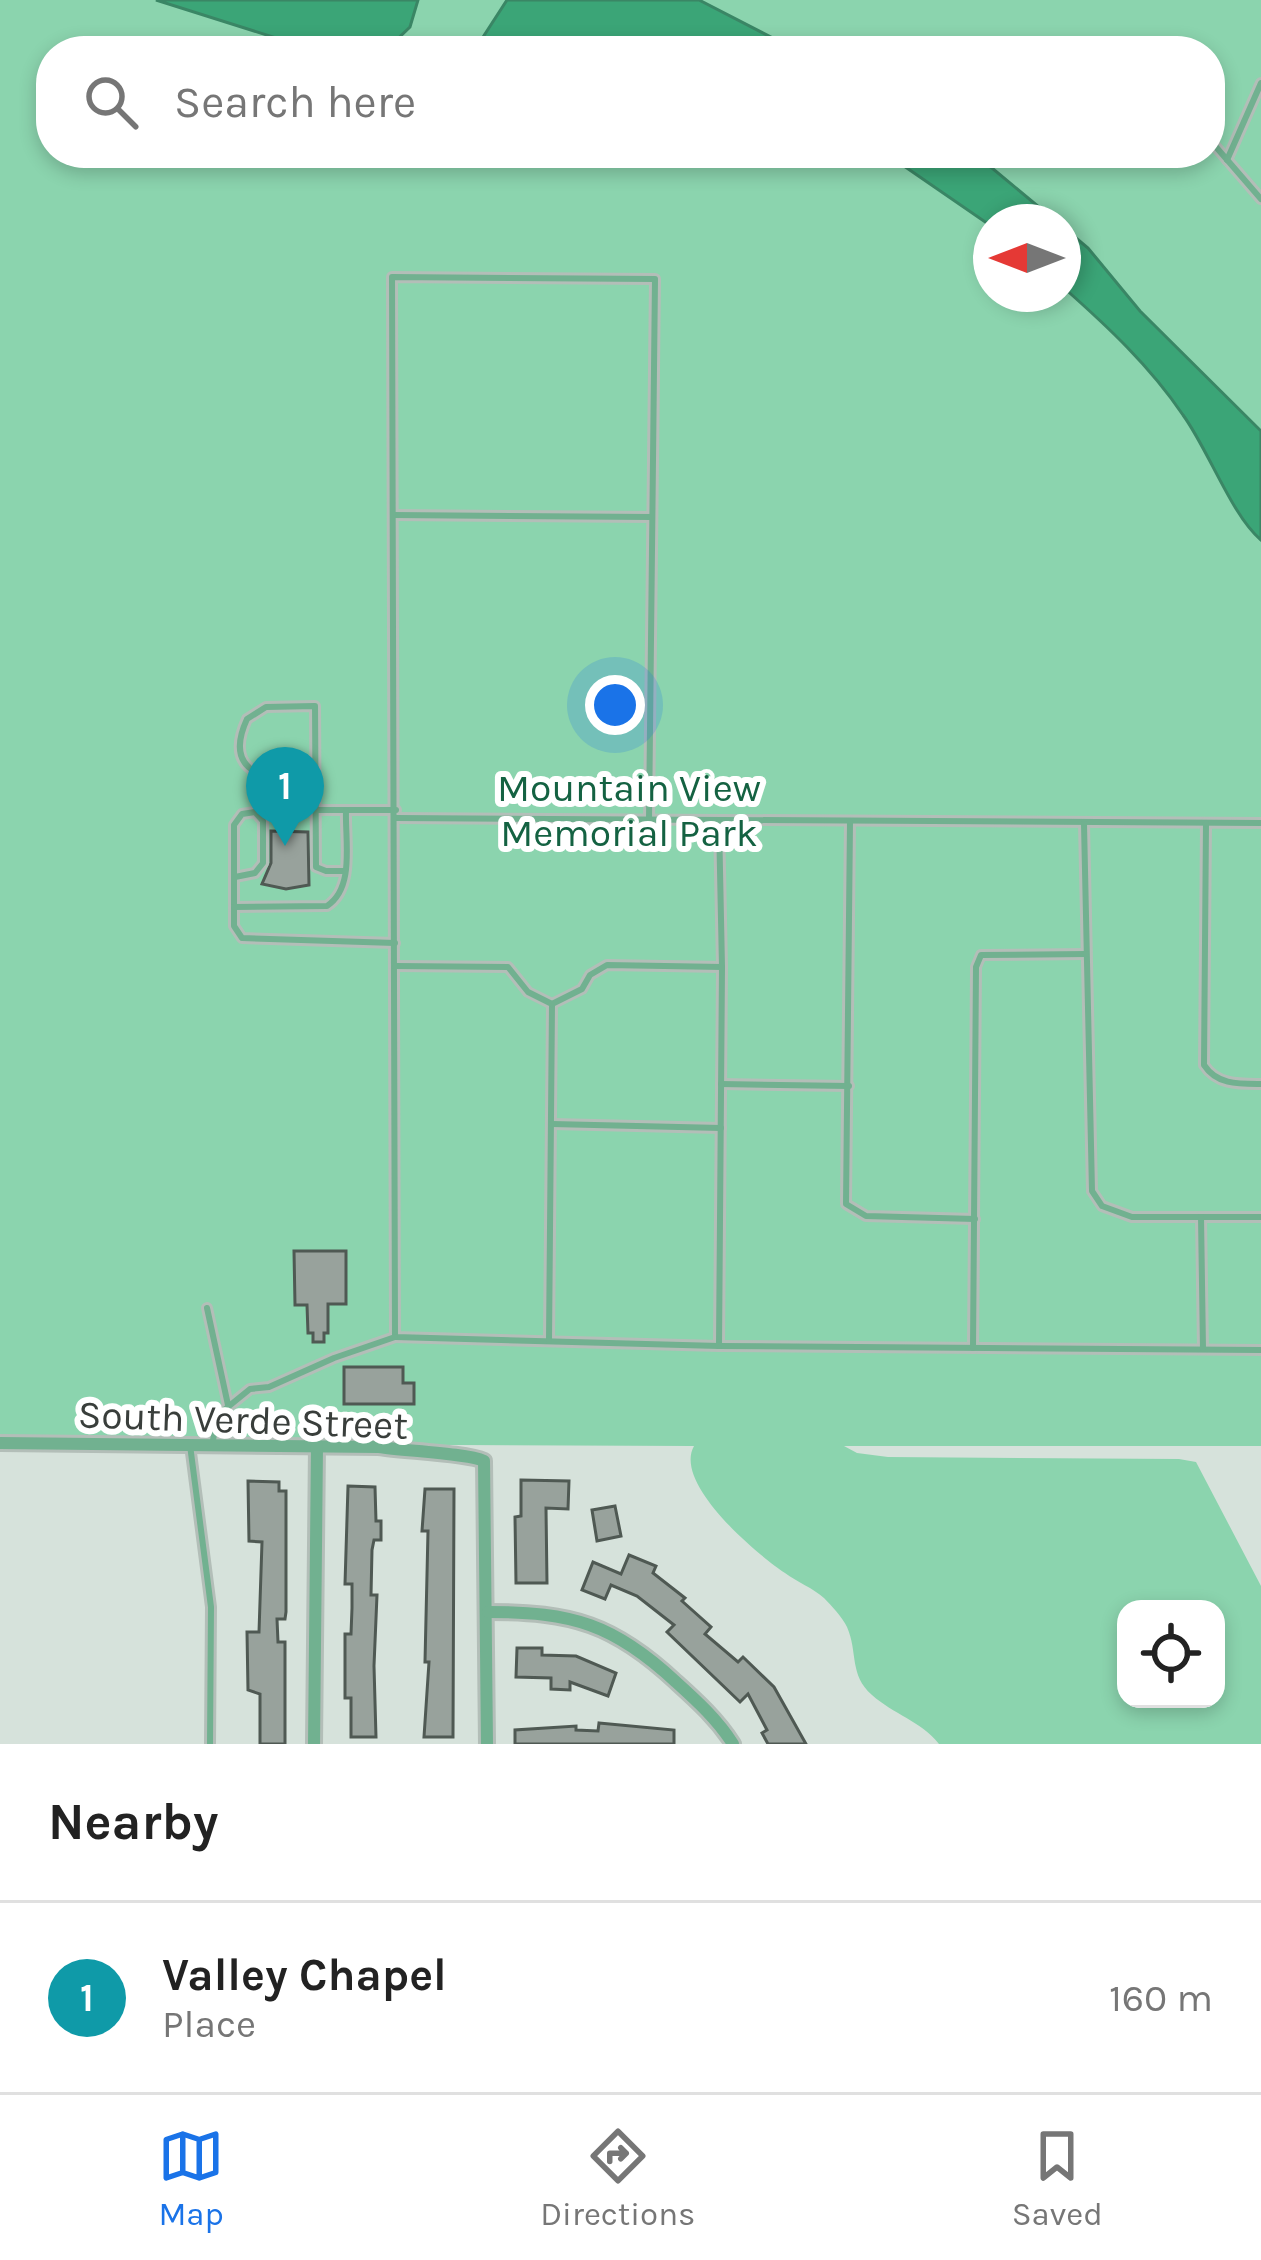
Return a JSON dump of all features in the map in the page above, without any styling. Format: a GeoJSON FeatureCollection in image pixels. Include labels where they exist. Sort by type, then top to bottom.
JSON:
{"type":"FeatureCollection","features":[{"type":"Feature","properties":{"kind":"street","name":"South Verde Street"},"geometry":{"type":"LineString","coordinates":[[0,1443],[317,1446],[473,1456],[484,1461],[488,1612]]}},
{"type":"Feature","properties":{"kind":"street"},"geometry":{"type":"LineString","coordinates":[[314,1744],[317,1446]]}},
{"type":"Feature","properties":{"kind":"street"},"geometry":{"type":"LineString","coordinates":[[487,1744],[488,1612],[561,1615],[608,1630],[651,1659],[716,1719],[733,1744]]}},
{"type":"Feature","properties":{"kind":"lane"},"geometry":{"type":"LineString","coordinates":[[1227,160],[1261,83]]}},
{"type":"Feature","properties":{"kind":"lane"},"geometry":{"type":"LineString","coordinates":[[1248,115],[1261,123]]}},
{"type":"Feature","properties":{"kind":"lane"},"geometry":{"type":"LineString","coordinates":[[1225,158],[1261,199]]}},
{"type":"Feature","properties":{"kind":"lane"},"geometry":{"type":"LineString","coordinates":[[395,1337],[392,277],[655,279],[649,820]]}},
{"type":"Feature","properties":{"kind":"lane"},"geometry":{"type":"LineString","coordinates":[[393,514],[652,518]]}},
{"type":"Feature","properties":{"kind":"lane"},"geometry":{"type":"LineString","coordinates":[[315,781],[274,781],[252,771],[241,745],[247,719],[266,707],[315,706],[316,867],[345,871]]}},
{"type":"Feature","properties":{"kind":"lane"},"geometry":{"type":"LineString","coordinates":[[315,811],[719,821],[1261,823]]}},
{"type":"Feature","properties":{"kind":"lane"},"geometry":{"type":"LineString","coordinates":[[234,907],[327,905],[340,894],[346,811]]}},
{"type":"Feature","properties":{"kind":"lane"},"geometry":{"type":"LineString","coordinates":[[235,877],[255,873],[263,863],[263,820],[255,812],[242,814],[234,825],[234,907],[237,933],[248,941],[395,943]]}},
{"type":"Feature","properties":{"kind":"lane"},"geometry":{"type":"LineString","coordinates":[[719,821],[719,1346]]}},
{"type":"Feature","properties":{"kind":"lane"},"geometry":{"type":"LineString","coordinates":[[850,822],[846,1204],[866,1216],[975,1219]]}},
{"type":"Feature","properties":{"kind":"lane"},"geometry":{"type":"LineString","coordinates":[[1084,824],[1092,1191],[1102,1206],[1119,1214],[1261,1217]]}},
{"type":"Feature","properties":{"kind":"lane"},"geometry":{"type":"LineString","coordinates":[[1206,824],[1204,1065],[1211,1075],[1226,1082],[1261,1084]]}},
{"type":"Feature","properties":{"kind":"lane"},"geometry":{"type":"LineString","coordinates":[[974,1348],[976,967],[981,955],[1086,954]]}},
{"type":"Feature","properties":{"kind":"lane"},"geometry":{"type":"LineString","coordinates":[[553,1004],[582,989],[590,975],[607,965],[722,968]]}},
{"type":"Feature","properties":{"kind":"lane"},"geometry":{"type":"LineString","coordinates":[[395,966],[508,967],[528,992],[553,1004]]}},
{"type":"Feature","properties":{"kind":"lane"},"geometry":{"type":"LineString","coordinates":[[549,1342],[553,1004]]}},
{"type":"Feature","properties":{"kind":"lane"},"geometry":{"type":"LineString","coordinates":[[721,1084],[849,1086]]}},
{"type":"Feature","properties":{"kind":"lane"},"geometry":{"type":"LineString","coordinates":[[552,1124],[721,1128]]}},
{"type":"Feature","properties":{"kind":"lane"},"geometry":{"type":"LineString","coordinates":[[1202,1217],[1203,1349]]}},
{"type":"Feature","properties":{"kind":"lane"},"geometry":{"type":"LineString","coordinates":[[207,1308],[228,1405]]}},
{"type":"Feature","properties":{"kind":"lane"},"geometry":{"type":"LineString","coordinates":[[212,1445],[213,1426],[228,1405],[250,1389],[269,1387],[395,1337],[719,1346],[1261,1350]]}},
{"type":"Feature","properties":{"kind":"lane"},"geometry":{"type":"LineString","coordinates":[[190,1445],[211,1607],[210,1744]]}},
{"type":"Feature","properties":{"kind":"green space","name":"Mountain View Memorial Park"},"geometry":{"type":"Polygon","coordinates":[[[0,0],[1261,0],[1261,1446],[844,1446],[857,1453],[888,1457],[1196,1462],[1261,1586],[1261,1744],[939,1744],[865,1687],[840,1616],[815,1591],[737,1534],[706,1497],[691,1461],[694,1446],[0,1443],[0,0]]]}},
{"type":"Feature","properties":{"kind":"shaded area"},"geometry":{"type":"Polygon","coordinates":[[[156,0],[418,0],[410,27],[401,36],[270,36],[156,0]]]}},
{"type":"Feature","properties":{"kind":"shaded area"},"geometry":{"type":"Polygon","coordinates":[[[507,0],[699,0],[769,36],[484,36],[507,0]]]}},
{"type":"Feature","properties":{"kind":"shaded area"},"geometry":{"type":"Polygon","coordinates":[[[907,168],[992,168],[1035,204],[973,204],[973,214],[907,168]]]}},
{"type":"Feature","properties":{"kind":"shaded area"},"geometry":{"type":"Polygon","coordinates":[[[1081,242],[1140,311],[1261,431],[1261,540],[1240,515],[1170,397],[1081,304],[1081,242]]]}},
{"type":"Feature","properties":{"kind":"building"},"geometry":{"type":"Polygon","coordinates":[[[271,831],[308,832],[309,885],[286,889],[262,884],[271,863],[271,831]]]}},
{"type":"Feature","properties":{"kind":"building"},"geometry":{"type":"Polygon","coordinates":[[[294,1251],[346,1251],[346,1304],[328,1304],[324,1342],[313,1342],[313,1333],[308,1333],[307,1305],[295,1305],[294,1251]]]}},
{"type":"Feature","properties":{"kind":"building"},"geometry":{"type":"Polygon","coordinates":[[[344,1367],[403,1367],[403,1383],[414,1383],[414,1404],[344,1404],[344,1367]]]}},
{"type":"Feature","properties":{"kind":"building"},"geometry":{"type":"Polygon","coordinates":[[[521,1480],[569,1481],[568,1509],[546,1508],[547,1583],[516,1583],[515,1517],[521,1516],[521,1480]]]}},
{"type":"Feature","properties":{"kind":"building"},"geometry":{"type":"Polygon","coordinates":[[[248,1481],[279,1482],[279,1491],[286,1491],[286,1612],[285,1619],[277,1619],[278,1642],[285,1642],[285,1744],[260,1744],[260,1694],[248,1690],[247,1632],[259,1632],[262,1542],[249,1541],[248,1481]]]}},
{"type":"Feature","properties":{"kind":"building"},"geometry":{"type":"Polygon","coordinates":[[[348,1486],[375,1487],[376,1521],[381,1521],[381,1540],[374,1540],[372,1550],[371,1595],[377,1595],[376,1737],[351,1737],[351,1698],[345,1698],[345,1634],[351,1634],[352,1608],[352,1584],[345,1584],[348,1486]]]}},
{"type":"Feature","properties":{"kind":"building"},"geometry":{"type":"Polygon","coordinates":[[[425,1489],[454,1489],[453,1737],[424,1737],[429,1662],[425,1662],[425,1489]]]}},
{"type":"Feature","properties":{"kind":"building"},"geometry":{"type":"Polygon","coordinates":[[[615,1506],[621,1536],[597,1541],[592,1510],[615,1506]]]}},
{"type":"Feature","properties":{"kind":"building"},"geometry":{"type":"Polygon","coordinates":[[[629,1555],[656,1566],[653,1573],[711,1627],[705,1634],[738,1662],[743,1657],[774,1687],[806,1744],[768,1744],[762,1733],[767,1730],[748,1694],[740,1702],[667,1632],[674,1625],[637,1596],[611,1585],[605,1599],[582,1590],[593,1562],[621,1574],[629,1555]]]}},
{"type":"Feature","properties":{"kind":"building"},"geometry":{"type":"Polygon","coordinates":[[[517,1648],[576,1656],[616,1673],[608,1696],[570,1682],[570,1690],[551,1689],[551,1678],[516,1677],[517,1648]]]}},
{"type":"Feature","properties":{"kind":"building"},"geometry":{"type":"Polygon","coordinates":[[[599,1723],[674,1730],[674,1744],[515,1744],[515,1730],[576,1726],[576,1730],[598,1731],[599,1723]]]}},
{"type":"Feature","properties":{"kind":"place","name":"Valley Chapel"},"geometry":{"type":"Point","coordinates":[285,846]}}]}
